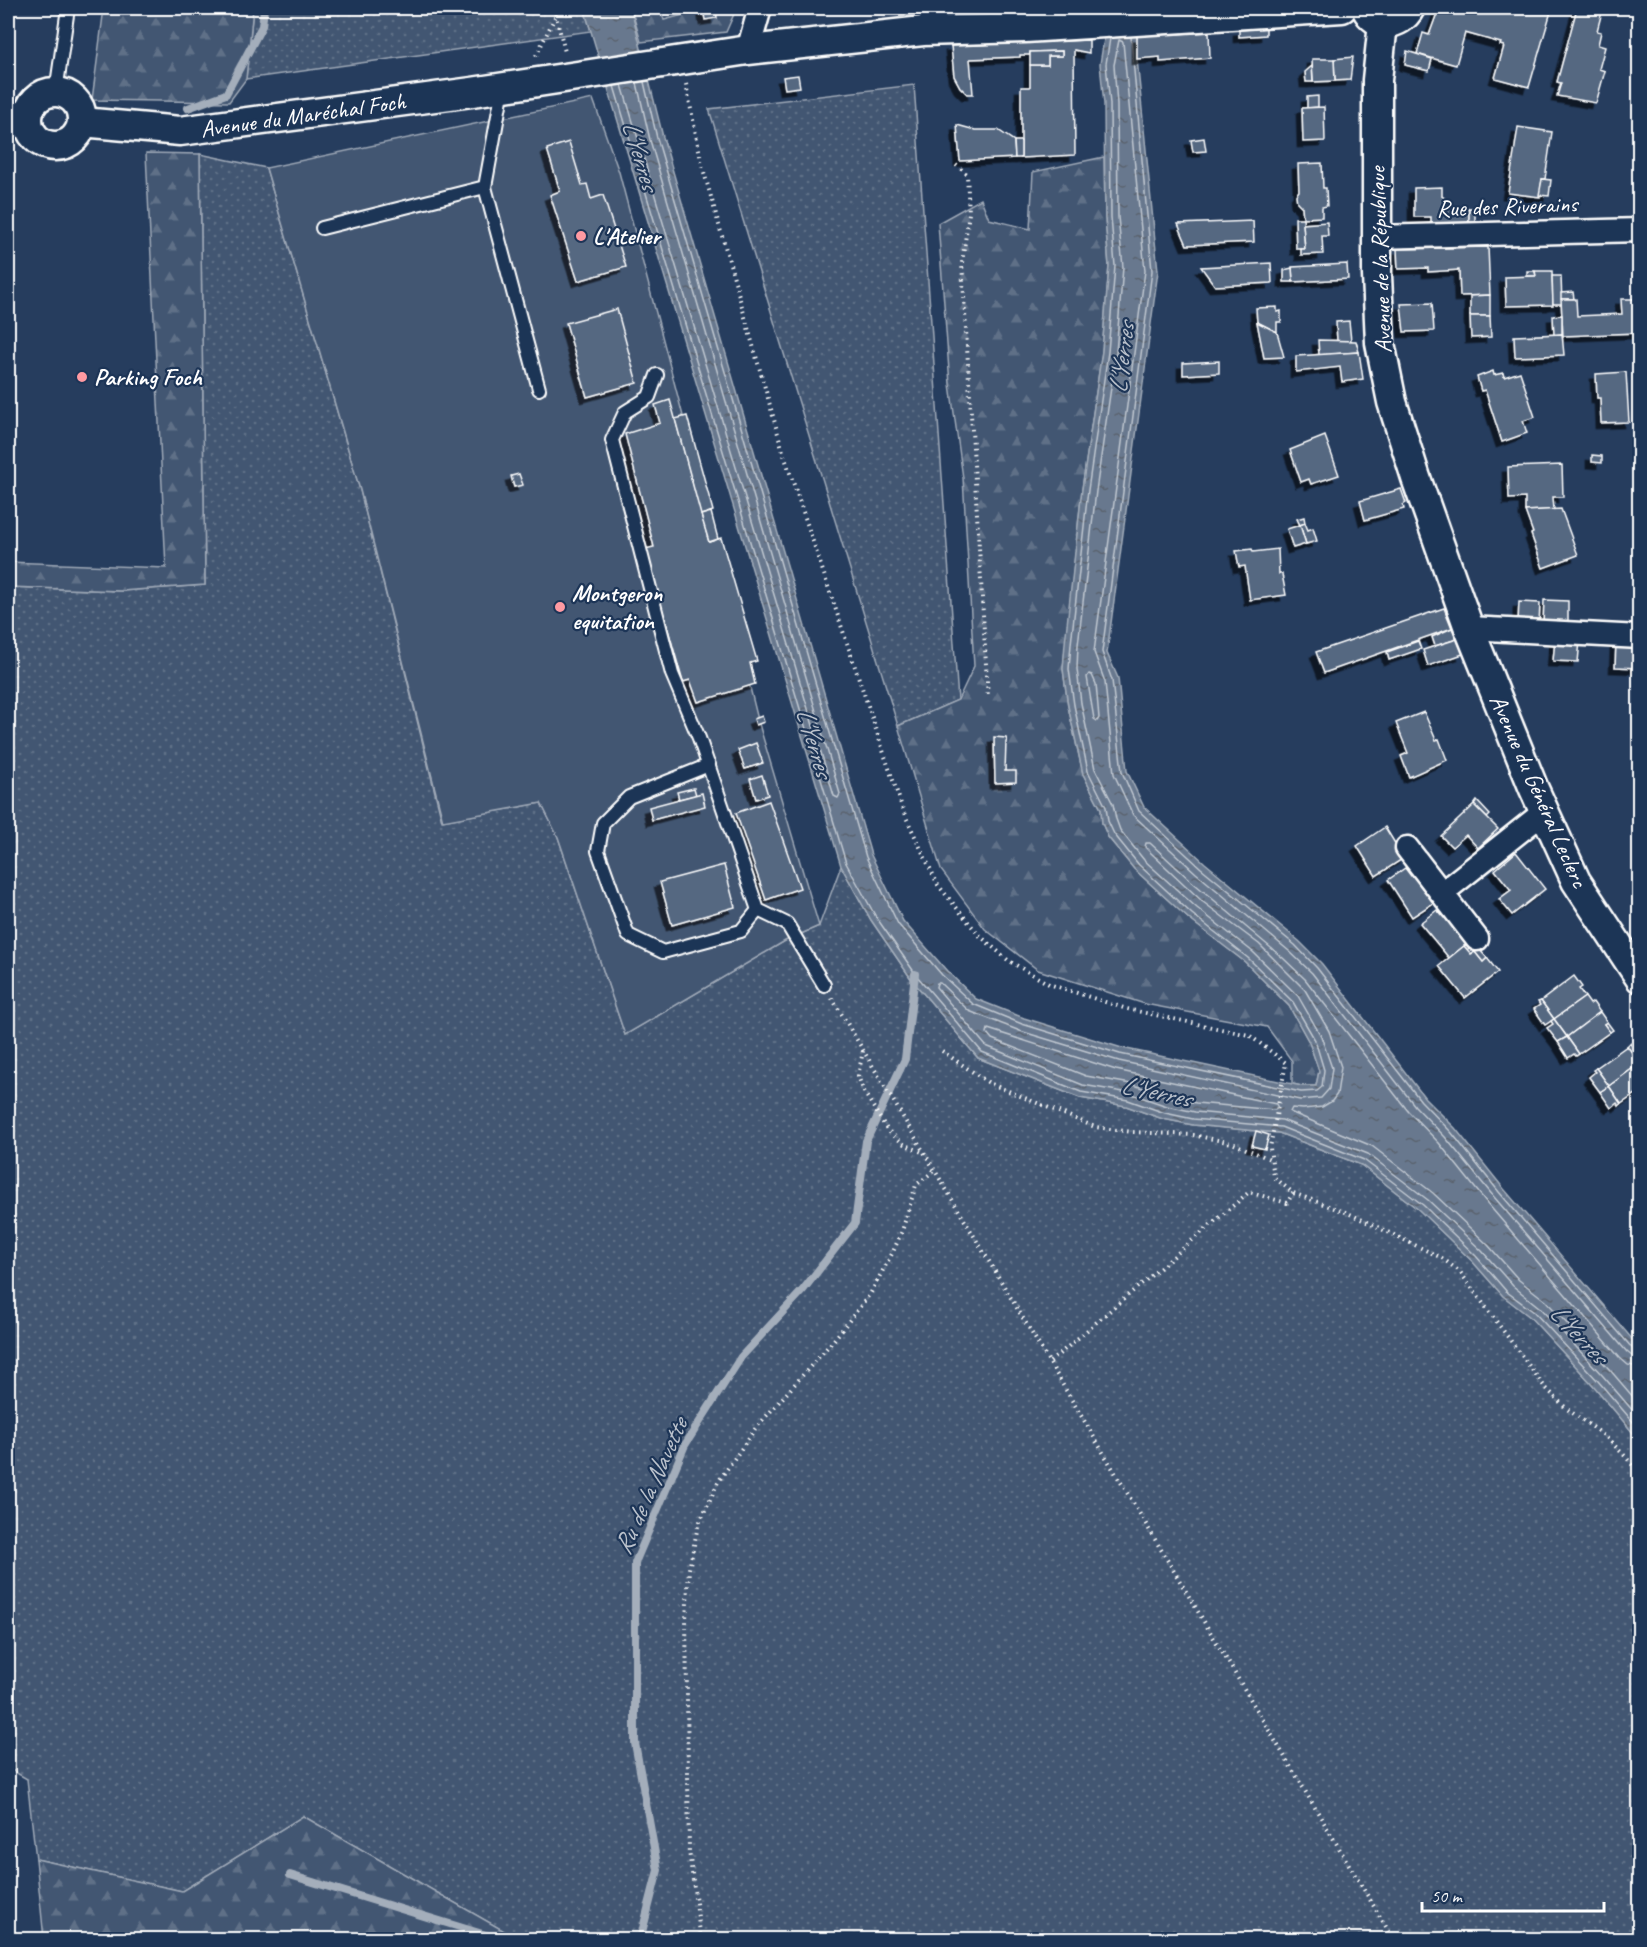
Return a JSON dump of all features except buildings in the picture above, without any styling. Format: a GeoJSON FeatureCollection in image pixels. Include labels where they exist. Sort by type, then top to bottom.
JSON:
{"type":"FeatureCollection","features":[{"type":"Feature","properties":{"kind":"street"},"geometry":{"type":"LineString","coordinates":[[748,50],[760,8]]}},
{"type":"Feature","properties":{"kind":"street","name":"Avenue du Maréchal Foch"},"geometry":{"type":"LineString","coordinates":[[82,122],[180,131],[513,86],[748,50],[923,31],[1025,28],[1342,8]]}},
{"type":"Feature","properties":{"kind":"street"},"geometry":{"type":"LineString","coordinates":[[1374,15],[1399,21],[1410,8]]}},
{"type":"Feature","properties":{"kind":"street","name":"Avenue de la République"},"geometry":{"type":"LineString","coordinates":[[1374,15],[1377,80],[1376,237],[1380,343],[1392,402],[1469,628]]}},
{"type":"Feature","properties":{"kind":"street"},"geometry":{"type":"LineString","coordinates":[[56,92],[73,98],[82,113],[80,131],[74,139],[57,146],[47,145],[39,140],[32,133],[29,124],[18,113],[47,93],[56,92]]}},
{"type":"Feature","properties":{"kind":"street","name":"Rue des Riverains"},"geometry":{"type":"LineString","coordinates":[[1376,237],[1640,230]]}},
{"type":"Feature","properties":{"kind":"street"},"geometry":{"type":"LineString","coordinates":[[1469,628],[1640,637]]}},
{"type":"Feature","properties":{"kind":"street","name":"Avenue du Général Leclerc"},"geometry":{"type":"LineString","coordinates":[[1469,628],[1544,812],[1576,881],[1640,978]]}},
{"type":"Feature","properties":{"kind":"street"},"geometry":{"type":"LineString","coordinates":[[1442,894],[1544,812]]}},
{"type":"Feature","properties":{"kind":"street"},"geometry":{"type":"LineString","coordinates":[[1407,848],[1477,939]]}},
{"type":"Feature","properties":{"kind":"lane"},"geometry":{"type":"LineString","coordinates":[[56,92],[68,8]]}},
{"type":"Feature","properties":{"kind":"lane"},"geometry":{"type":"LineString","coordinates":[[513,86],[485,187],[539,389]]}},
{"type":"Feature","properties":{"kind":"lane"},"geometry":{"type":"LineString","coordinates":[[322,228],[485,187]]}},
{"type":"Feature","properties":{"kind":"lane"},"geometry":{"type":"LineString","coordinates":[[657,375],[648,397],[625,412],[612,440],[672,674],[709,765],[758,910],[787,924],[824,985]]}},
{"type":"Feature","properties":{"kind":"lane"},"geometry":{"type":"LineString","coordinates":[[709,765],[629,797],[603,823],[598,851],[628,935],[663,952],[741,931],[758,910]]}},
{"type":"Feature","properties":{"kind":"path"},"geometry":{"type":"LineString","coordinates":[[554,8],[570,76]]}},
{"type":"Feature","properties":{"kind":"path"},"geometry":{"type":"LineString","coordinates":[[513,86],[556,15]]}},
{"type":"Feature","properties":{"kind":"path"},"geometry":{"type":"LineString","coordinates":[[674,60],[687,93],[702,165],[784,454],[904,813],[938,885],[979,935],[1009,961],[1049,984],[1127,1009],[1249,1035],[1286,1062],[1270,1148],[1274,1177],[1293,1193],[1348,1213],[1442,1258],[1460,1272],[1544,1386],[1567,1409],[1605,1436],[1640,1474]]}},
{"type":"Feature","properties":{"kind":"path"},"geometry":{"type":"LineString","coordinates":[[956,165],[967,174],[969,213],[962,262],[988,698]]}},
{"type":"Feature","properties":{"kind":"path"},"geometry":{"type":"LineString","coordinates":[[824,985],[1394,1940]]}},
{"type":"Feature","properties":{"kind":"path"},"geometry":{"type":"LineString","coordinates":[[863,1050],[858,1076],[864,1092],[888,1131],[904,1144],[924,1153]]}},
{"type":"Feature","properties":{"kind":"path"},"geometry":{"type":"LineString","coordinates":[[942,1051],[989,1083],[1095,1127],[1132,1132],[1193,1135],[1232,1143],[1270,1159]]}},
{"type":"Feature","properties":{"kind":"path"},"geometry":{"type":"LineString","coordinates":[[701,1940],[689,1851],[686,1619],[689,1569],[698,1526],[718,1482],[755,1429],[833,1341],[870,1294],[902,1231],[916,1185],[935,1170]]}},
{"type":"Feature","properties":{"kind":"path"},"geometry":{"type":"LineString","coordinates":[[1050,1362],[1249,1192],[1287,1203],[1293,1193]]}},
{"type":"Feature","properties":{"kind":"green space"},"geometry":{"type":"Polygon","coordinates":[[[104,8],[253,8],[246,79],[229,102],[92,100],[104,8]]]}},
{"type":"Feature","properties":{"kind":"green space"},"geometry":{"type":"Polygon","coordinates":[[[253,8],[584,8],[591,31],[246,79],[253,8]]]}},
{"type":"Feature","properties":{"kind":"green space"},"geometry":{"type":"Polygon","coordinates":[[[631,8],[660,8],[664,20],[686,14],[689,8],[714,8],[734,14],[726,32],[641,42],[631,8]]]}},
{"type":"Feature","properties":{"kind":"green space"},"geometry":{"type":"Polygon","coordinates":[[[914,85],[958,700],[898,726],[709,109],[914,85]]]}},
{"type":"Feature","properties":{"kind":"green space","name":"Montgeron equitation"},"geometry":{"type":"Polygon","coordinates":[[[593,99],[619,172],[683,416],[759,724],[819,926],[785,941],[625,1035],[558,837],[541,803],[443,821],[360,490],[266,168],[593,99]]]}},
{"type":"Feature","properties":{"kind":"green space"},"geometry":{"type":"Polygon","coordinates":[[[146,153],[200,154],[205,585],[121,591],[8,587],[8,562],[166,568],[146,153]]]}},
{"type":"Feature","properties":{"kind":"green space"},"geometry":{"type":"Polygon","coordinates":[[[200,154],[266,168],[360,490],[442,821],[541,803],[558,837],[625,1035],[785,941],[819,926],[841,866],[871,920],[912,980],[978,1058],[1080,1098],[1126,1106],[1163,1119],[1193,1125],[1279,1133],[1361,1165],[1419,1210],[1472,1261],[1503,1296],[1530,1317],[1593,1385],[1639,1440],[1639,1939],[518,1939],[303,1816],[182,1891],[36,1859],[27,1779],[8,1768],[8,587],[121,591],[205,585],[200,154]]]}},
{"type":"Feature","properties":{"kind":"green space"},"geometry":{"type":"Polygon","coordinates":[[[1104,157],[1109,266],[1102,351],[1082,489],[1063,669],[1068,706],[1083,774],[1101,809],[1102,823],[1108,837],[1134,869],[1189,919],[1245,962],[1289,1006],[1309,1042],[1319,1071],[1316,1086],[1292,1084],[1292,1061],[1267,1027],[1145,1004],[1038,970],[985,929],[941,870],[898,726],[958,700],[974,666],[963,478],[950,384],[938,223],[981,199],[989,219],[1030,229],[1033,172],[1104,157]]]}},
{"type":"Feature","properties":{"kind":"green space"},"geometry":{"type":"Polygon","coordinates":[[[303,1816],[518,1939],[44,1939],[36,1859],[182,1891],[303,1816]]]}},
{"type":"Feature","properties":{"kind":"water","name":"L'Yerres"},"geometry":{"type":"Polygon","coordinates":[[[584,8],[631,8],[663,137],[871,855],[903,921],[947,971],[976,999],[1024,1018],[1122,1048],[1302,1086],[1316,1086],[1319,1071],[1309,1042],[1289,1006],[1245,962],[1189,919],[1134,869],[1108,837],[1102,823],[1101,809],[1083,774],[1068,706],[1063,669],[1065,643],[1082,489],[1102,351],[1109,266],[1105,218],[1104,104],[1100,64],[1105,33],[1103,8],[1139,8],[1137,59],[1158,271],[1107,653],[1118,678],[1127,771],[1144,807],[1205,863],[1299,941],[1322,964],[1425,1098],[1455,1128],[1639,1347],[1639,1440],[1593,1385],[1530,1317],[1503,1296],[1472,1261],[1419,1210],[1361,1165],[1279,1133],[1193,1125],[1163,1119],[1126,1106],[1080,1098],[978,1058],[912,980],[871,920],[841,866],[584,8]]]}},
{"type":"Feature","properties":{"kind":"waterway"},"geometry":{"type":"LineString","coordinates":[[188,108],[226,94],[262,26],[264,8]]}},
{"type":"Feature","properties":{"kind":"waterway","name":"Ru de la Navette"},"geometry":{"type":"LineString","coordinates":[[640,1940],[658,1870],[635,1743],[635,1563],[685,1445],[741,1357],[803,1290],[855,1223],[866,1141],[905,1059],[915,974]]}},
{"type":"Feature","properties":{"kind":"waterway"},"geometry":{"type":"LineString","coordinates":[[290,1875],[502,1940]]}},
{"type":"Feature","properties":{"kind":"place","name":"L'Atelier"},"geometry":{"type":"Point","coordinates":[581,236]}},
{"type":"Feature","properties":{"kind":"place","name":"Parking Foch"},"geometry":{"type":"Point","coordinates":[82,377]}},
{"type":"Feature","properties":{"kind":"place","name":"Montgeron equitation"},"geometry":{"type":"Point","coordinates":[560,607]}}]}
